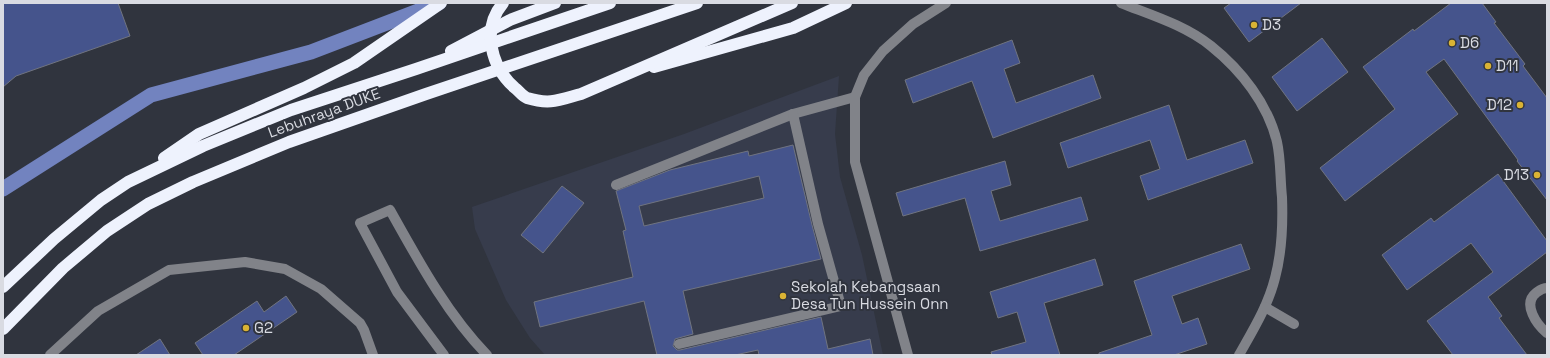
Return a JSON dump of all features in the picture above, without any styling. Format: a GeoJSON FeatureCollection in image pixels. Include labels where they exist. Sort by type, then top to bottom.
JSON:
{"type":"FeatureCollection","features":[{"type":"Feature","properties":{"kind":"highway"},"geometry":{"type":"LineString","coordinates":[[128,182],[199,134],[304,88],[354,63],[441,3]]}},
{"type":"Feature","properties":{"kind":"highway"},"geometry":{"type":"LineString","coordinates":[[503,3],[496,10],[490,34],[494,59],[508,82],[525,97],[550,102],[581,94],[792,3]]}},
{"type":"Feature","properties":{"kind":"highway"},"geometry":{"type":"LineString","coordinates":[[416,69],[510,20],[555,3]]}},
{"type":"Feature","properties":{"kind":"highway","name":"Lebuhraya DUKE"},"geometry":{"type":"LineString","coordinates":[[3,287],[54,239],[101,200],[128,182],[203,146],[258,122],[291,110],[610,3]]}},
{"type":"Feature","properties":{"kind":"highway"},"geometry":{"type":"LineString","coordinates":[[626,75],[793,28],[846,3]]}},
{"type":"Feature","properties":{"kind":"highway","name":"Lebuhraya DUKE"},"geometry":{"type":"LineString","coordinates":[[3,329],[63,268],[107,231],[148,204],[193,182],[289,142],[426,94],[696,4]]}},
{"type":"Feature","properties":{"kind":"street"},"geometry":{"type":"LineString","coordinates":[[908,355],[855,162],[855,97],[864,75],[883,52],[914,24],[946,3]]}},
{"type":"Feature","properties":{"kind":"street"},"geometry":{"type":"LineString","coordinates":[[1121,3],[1161,18],[1200,38],[1212,46],[1239,71],[1264,109],[1271,125],[1279,160],[1282,242],[1272,290],[1265,307],[1239,355]]}},
{"type":"Feature","properties":{"kind":"street"},"geometry":{"type":"LineString","coordinates":[[616,185],[793,114],[855,97]]}},
{"type":"Feature","properties":{"kind":"street"},"geometry":{"type":"LineString","coordinates":[[679,344],[841,306],[818,224],[793,114]]}},
{"type":"Feature","properties":{"kind":"street"},"geometry":{"type":"LineString","coordinates":[[444,355],[397,292],[360,223],[390,210],[431,282],[477,345],[487,355]]}},
{"type":"Feature","properties":{"kind":"street"},"geometry":{"type":"LineString","coordinates":[[50,355],[98,311],[169,270],[246,262],[285,269],[321,289],[360,323],[373,355]]}},
{"type":"Feature","properties":{"kind":"street"},"geometry":{"type":"LineString","coordinates":[[1547,288],[1543,288],[1532,296],[1529,303],[1531,312],[1547,333]]}},
{"type":"Feature","properties":{"kind":"street"},"geometry":{"type":"LineString","coordinates":[[1265,307],[1294,324]]}},
{"type":"Feature","properties":{"kind":"shaded area"},"geometry":{"type":"Polygon","coordinates":[[[839,76],[835,134],[840,177],[862,255],[883,355],[545,355],[530,338],[506,300],[475,229],[472,207],[684,134],[839,76]]]}},
{"type":"Feature","properties":{"kind":"building"},"geometry":{"type":"Polygon","coordinates":[[[3,3],[118,3],[130,36],[16,76],[3,87],[3,3]]]}},
{"type":"Feature","properties":{"kind":"building","name":"D3"},"geometry":{"type":"Polygon","coordinates":[[[1231,3],[1301,3],[1249,42],[1224,8],[1231,3]]]}},
{"type":"Feature","properties":{"kind":"building"},"geometry":{"type":"Polygon","coordinates":[[[1451,3],[1482,3],[1496,22],[1494,23],[1525,64],[1523,66],[1547,98],[1547,200],[1517,161],[1518,160],[1444,59],[1426,72],[1458,114],[1345,201],[1320,168],[1395,109],[1363,67],[1413,29],[1414,31],[1451,3]]]}},
{"type":"Feature","properties":{"kind":"building"},"geometry":{"type":"Polygon","coordinates":[[[1322,38],[1348,72],[1297,111],[1272,77],[1322,38]]]}},
{"type":"Feature","properties":{"kind":"building"},"geometry":{"type":"Polygon","coordinates":[[[1012,40],[1020,63],[1004,69],[1016,103],[1093,75],[1101,98],[993,138],[972,81],[913,103],[905,80],[1012,40]]]}},
{"type":"Feature","properties":{"kind":"building"},"geometry":{"type":"Polygon","coordinates":[[[1169,105],[1187,160],[1245,140],[1253,163],[1148,200],[1140,176],[1160,169],[1150,140],[1068,168],[1060,143],[1169,105]]]}},
{"type":"Feature","properties":{"kind":"building"},"geometry":{"type":"Polygon","coordinates":[[[793,145],[821,259],[683,291],[693,334],[675,339],[673,346],[677,350],[680,350],[821,317],[828,349],[870,339],[873,355],[759,355],[758,350],[735,355],[657,355],[644,301],[540,327],[534,302],[633,277],[623,231],[626,230],[616,191],[670,170],[748,151],[749,156],[793,145]],[[759,176],[639,206],[644,226],[764,198],[759,176]]]}},
{"type":"Feature","properties":{"kind":"building"},"geometry":{"type":"Polygon","coordinates":[[[1005,161],[1011,185],[991,191],[1000,221],[1081,197],[1088,220],[980,251],[965,198],[903,216],[896,193],[1005,161]]]}},
{"type":"Feature","properties":{"kind":"building"},"geometry":{"type":"Polygon","coordinates":[[[1498,174],[1547,241],[1547,252],[1488,297],[1502,316],[1499,318],[1527,355],[1453,355],[1427,321],[1493,272],[1471,243],[1407,290],[1382,255],[1431,218],[1434,222],[1498,174]]]}},
{"type":"Feature","properties":{"kind":"building"},"geometry":{"type":"Polygon","coordinates":[[[562,186],[584,203],[543,253],[521,235],[562,186]]]}},
{"type":"Feature","properties":{"kind":"building"},"geometry":{"type":"Polygon","coordinates":[[[1241,244],[1250,269],[1172,296],[1182,324],[1198,318],[1207,344],[1174,355],[1099,355],[1099,353],[1152,335],[1134,281],[1241,244]]]}},
{"type":"Feature","properties":{"kind":"building"},"geometry":{"type":"Polygon","coordinates":[[[1095,259],[1103,285],[1044,303],[1060,355],[992,355],[991,352],[1026,342],[1017,312],[998,318],[990,292],[1095,259]]]}},
{"type":"Feature","properties":{"kind":"building","name":"G2"},"geometry":{"type":"Polygon","coordinates":[[[286,296],[297,312],[234,355],[203,355],[195,343],[257,301],[264,312],[286,296]]]}},
{"type":"Feature","properties":{"kind":"building"},"geometry":{"type":"Polygon","coordinates":[[[160,339],[170,355],[136,355],[160,339]]]}},
{"type":"Feature","properties":{"kind":"waterway"},"geometry":{"type":"LineString","coordinates":[[3,189],[151,95],[311,52],[439,3]]}},
{"type":"Feature","properties":{"kind":"place","name":"D3"},"geometry":{"type":"Point","coordinates":[1254,25]}},
{"type":"Feature","properties":{"kind":"place","name":"D6"},"geometry":{"type":"Point","coordinates":[1452,43]}},
{"type":"Feature","properties":{"kind":"place","name":"D11"},"geometry":{"type":"Point","coordinates":[1488,66]}},
{"type":"Feature","properties":{"kind":"place","name":"D12"},"geometry":{"type":"Point","coordinates":[1520,105]}},
{"type":"Feature","properties":{"kind":"place","name":"D13"},"geometry":{"type":"Point","coordinates":[1537,175]}},
{"type":"Feature","properties":{"kind":"place","name":"Sekolah Kebangsaan Desa Tun Hussein Onn"},"geometry":{"type":"Point","coordinates":[783,296]}},
{"type":"Feature","properties":{"kind":"place","name":"G2"},"geometry":{"type":"Point","coordinates":[246,328]}}]}
